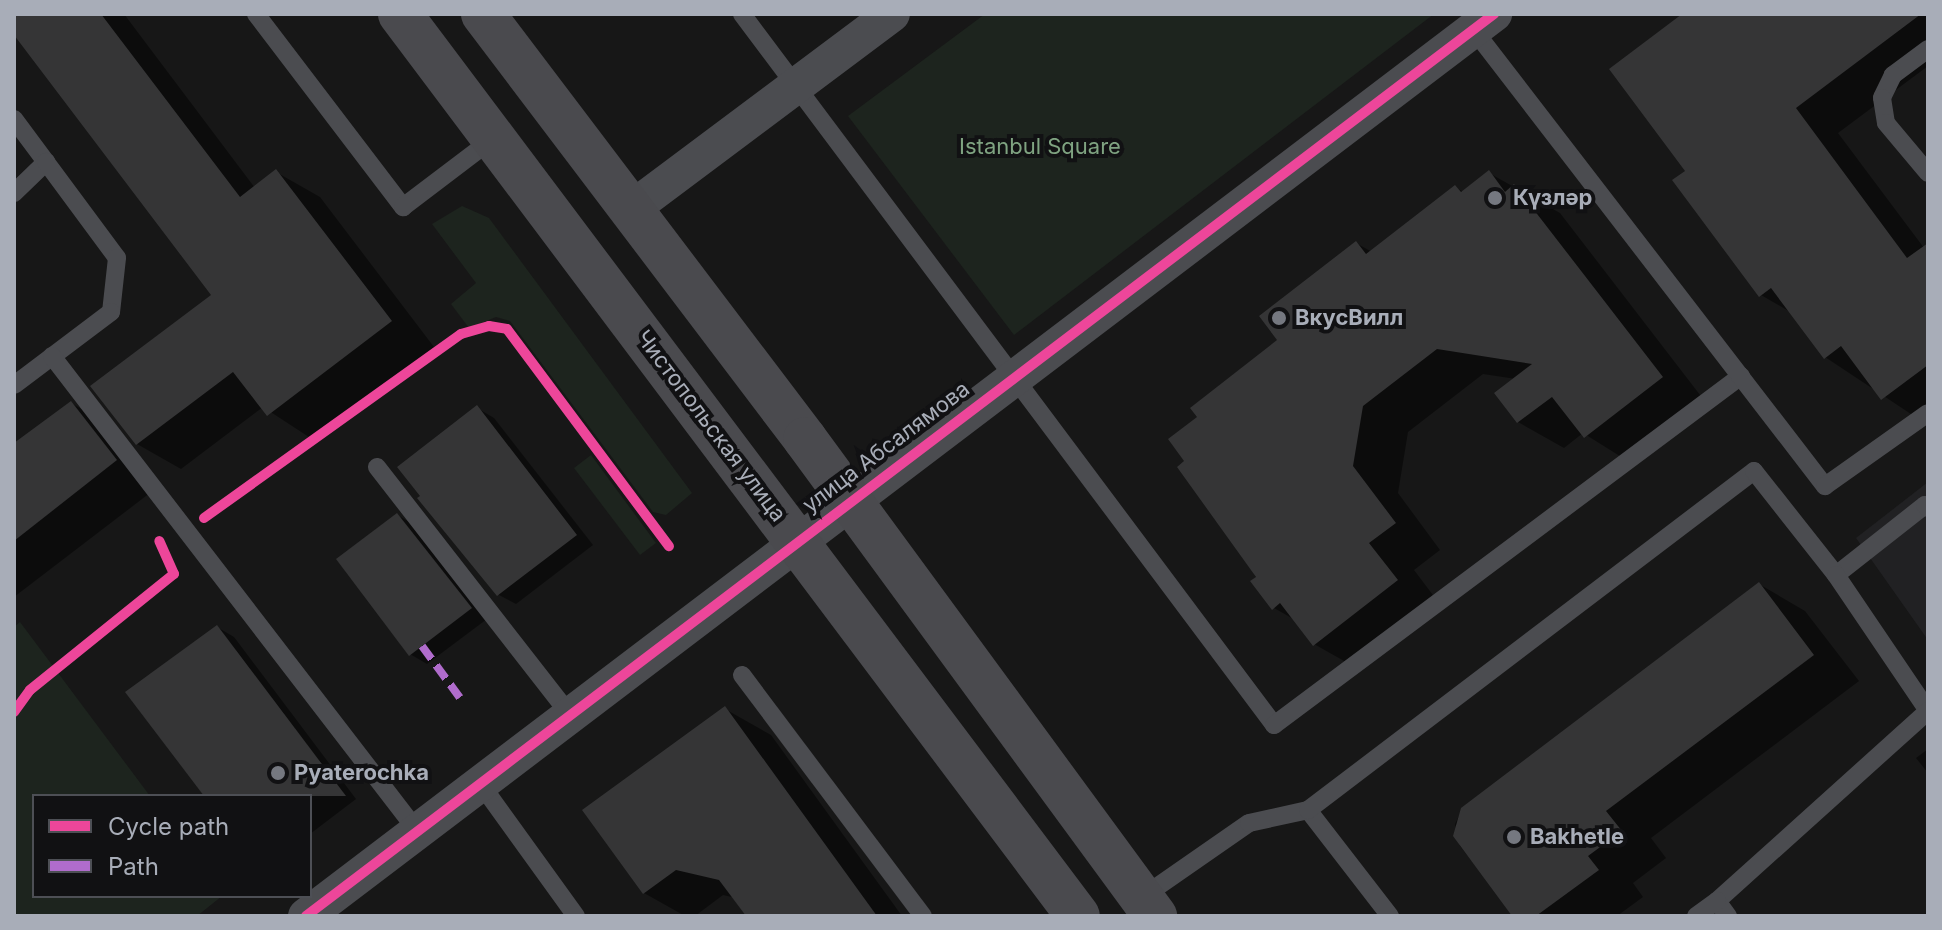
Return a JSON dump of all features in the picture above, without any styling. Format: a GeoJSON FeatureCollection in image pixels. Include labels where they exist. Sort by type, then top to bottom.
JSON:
{"type":"FeatureCollection","features":[{"type":"Feature","properties":{"kind":"main road","name":"Чистопольская улица"},"geometry":{"type":"LineString","coordinates":[[400,14],[1078,916]]}},
{"type":"Feature","properties":{"kind":"main road"},"geometry":{"type":"LineString","coordinates":[[483,14],[849,499],[1148,907]]}},
{"type":"Feature","properties":{"kind":"street"},"geometry":{"type":"LineString","coordinates":[[630,210],[892,14]]}},
{"type":"Feature","properties":{"kind":"street","name":"улица Абсалямова"},"geometry":{"type":"LineString","coordinates":[[306,916],[849,499],[1484,22]]}},
{"type":"Feature","properties":{"kind":"lane"},"geometry":{"type":"LineString","coordinates":[[256,14],[403,207],[494,138]]}},
{"type":"Feature","properties":{"kind":"lane"},"geometry":{"type":"LineString","coordinates":[[742,14],[1274,725],[1741,376]]}},
{"type":"Feature","properties":{"kind":"lane"},"geometry":{"type":"LineString","coordinates":[[1484,22],[1741,376],[1825,486],[1928,413]]}},
{"type":"Feature","properties":{"kind":"lane"},"geometry":{"type":"LineString","coordinates":[[1928,49],[1893,75],[1882,98],[1886,123],[1928,173]]}},
{"type":"Feature","properties":{"kind":"lane"},"geometry":{"type":"LineString","coordinates":[[14,119],[117,258],[111,312],[14,385]]}},
{"type":"Feature","properties":{"kind":"lane"},"geometry":{"type":"LineString","coordinates":[[14,193],[46,162]]}},
{"type":"Feature","properties":{"kind":"lane"},"geometry":{"type":"LineString","coordinates":[[52,356],[418,832]]}},
{"type":"Feature","properties":{"kind":"lane"},"geometry":{"type":"LineString","coordinates":[[377,467],[570,715]]}},
{"type":"Feature","properties":{"kind":"lane"},"geometry":{"type":"LineString","coordinates":[[1148,907],[1249,823],[1308,810],[1754,471],[1836,575],[1928,711],[1723,909],[1696,916]]}},
{"type":"Feature","properties":{"kind":"lane"},"geometry":{"type":"LineString","coordinates":[[1836,575],[1927,505]]}},
{"type":"Feature","properties":{"kind":"lane"},"geometry":{"type":"LineString","coordinates":[[742,675],[923,916]]}},
{"type":"Feature","properties":{"kind":"lane"},"geometry":{"type":"LineString","coordinates":[[480,783],[576,916]]}},
{"type":"Feature","properties":{"kind":"lane"},"geometry":{"type":"LineString","coordinates":[[1308,810],[1390,916]]}},
{"type":"Feature","properties":{"kind":"shaded area"},"geometry":{"type":"Polygon","coordinates":[[[1928,482],[1928,640],[1856,538],[1928,482]]]}},
{"type":"Feature","properties":{"kind":"green space","name":"Istanbul Square"},"geometry":{"type":"Polygon","coordinates":[[[985,14],[1434,14],[1014,335],[848,116],[985,14]]]}},
{"type":"Feature","properties":{"kind":"green space"},"geometry":{"type":"Polygon","coordinates":[[[462,206],[489,218],[692,493],[666,515],[653,512],[510,321],[496,317],[469,328],[451,304],[476,283],[432,224],[462,206]]]}},
{"type":"Feature","properties":{"kind":"green space"},"geometry":{"type":"Polygon","coordinates":[[[591,455],[656,543],[640,555],[574,468],[591,455]]]}},
{"type":"Feature","properties":{"kind":"green space"},"geometry":{"type":"Polygon","coordinates":[[[20,622],[149,794],[32,794],[32,898],[220,898],[197,916],[14,916],[14,627],[20,622]]]}},
{"type":"Feature","properties":{"kind":"building"},"geometry":{"type":"Polygon","coordinates":[[[14,14],[101,14],[240,197],[276,169],[392,321],[267,416],[233,372],[136,445],[90,386],[211,295],[14,35],[14,14]]]}},
{"type":"Feature","properties":{"kind":"building"},"geometry":{"type":"Polygon","coordinates":[[[1682,14],[1921,14],[1796,108],[1907,258],[1928,243],[1928,365],[1881,400],[1841,346],[1824,359],[1771,288],[1759,297],[1672,180],[1685,171],[1609,69],[1682,14]]]}},
{"type":"Feature","properties":{"kind":"building"},"geometry":{"type":"Polygon","coordinates":[[[1489,170],[1505,192],[1514,184],[1663,377],[1584,438],[1552,397],[1517,423],[1494,393],[1532,364],[1437,349],[1363,406],[1353,466],[1396,523],[1369,543],[1398,580],[1313,646],[1280,603],[1272,610],[1250,581],[1256,577],[1177,467],[1184,461],[1168,439],[1197,417],[1190,408],[1277,340],[1259,316],[1356,241],[1366,254],[1455,185],[1461,192],[1489,170]]]}},
{"type":"Feature","properties":{"kind":"building"},"geometry":{"type":"Polygon","coordinates":[[[71,401],[117,460],[14,541],[14,443],[71,401]]]}},
{"type":"Feature","properties":{"kind":"building"},"geometry":{"type":"Polygon","coordinates":[[[477,405],[577,535],[497,596],[417,498],[420,496],[397,467],[477,405]]]}},
{"type":"Feature","properties":{"kind":"building"},"geometry":{"type":"Polygon","coordinates":[[[397,513],[472,608],[409,656],[336,559],[397,513]]]}},
{"type":"Feature","properties":{"kind":"building"},"geometry":{"type":"Polygon","coordinates":[[[1759,582],[1814,655],[1606,811],[1622,831],[1588,856],[1599,870],[1536,916],[1512,916],[1453,836],[1461,808],[1759,582]]]}},
{"type":"Feature","properties":{"kind":"building"},"geometry":{"type":"Polygon","coordinates":[[[217,625],[346,796],[202,794],[125,692],[217,625]]]}},
{"type":"Feature","properties":{"kind":"building"},"geometry":{"type":"Polygon","coordinates":[[[725,706],[877,916],[746,916],[719,880],[676,870],[643,894],[582,810],[725,706]]]}},
{"type":"Feature","properties":{"kind":"marked path"},"geometry":{"type":"LineString","coordinates":[[422,646],[460,698]]}},
{"type":"Feature","properties":{"kind":"cycle path"},"geometry":{"type":"LineString","coordinates":[[306,916],[1494,14]]}},
{"type":"Feature","properties":{"kind":"cycle path"},"geometry":{"type":"LineString","coordinates":[[204,518],[461,334],[489,326],[507,329],[669,546]]}},
{"type":"Feature","properties":{"kind":"cycle path"},"geometry":{"type":"LineString","coordinates":[[14,712],[30,690],[174,574],[159,541]]}},
{"type":"Feature","properties":{"kind":"place","name":"Күзләр"},"geometry":{"type":"Point","coordinates":[1495,198]}},
{"type":"Feature","properties":{"kind":"place","name":"ВкусВилл"},"geometry":{"type":"Point","coordinates":[1279,318]}},
{"type":"Feature","properties":{"kind":"place","name":"Pyaterochka"},"geometry":{"type":"Point","coordinates":[278,773]}},
{"type":"Feature","properties":{"kind":"place","name":"Bakhetle"},"geometry":{"type":"Point","coordinates":[1514,837]}}]}
